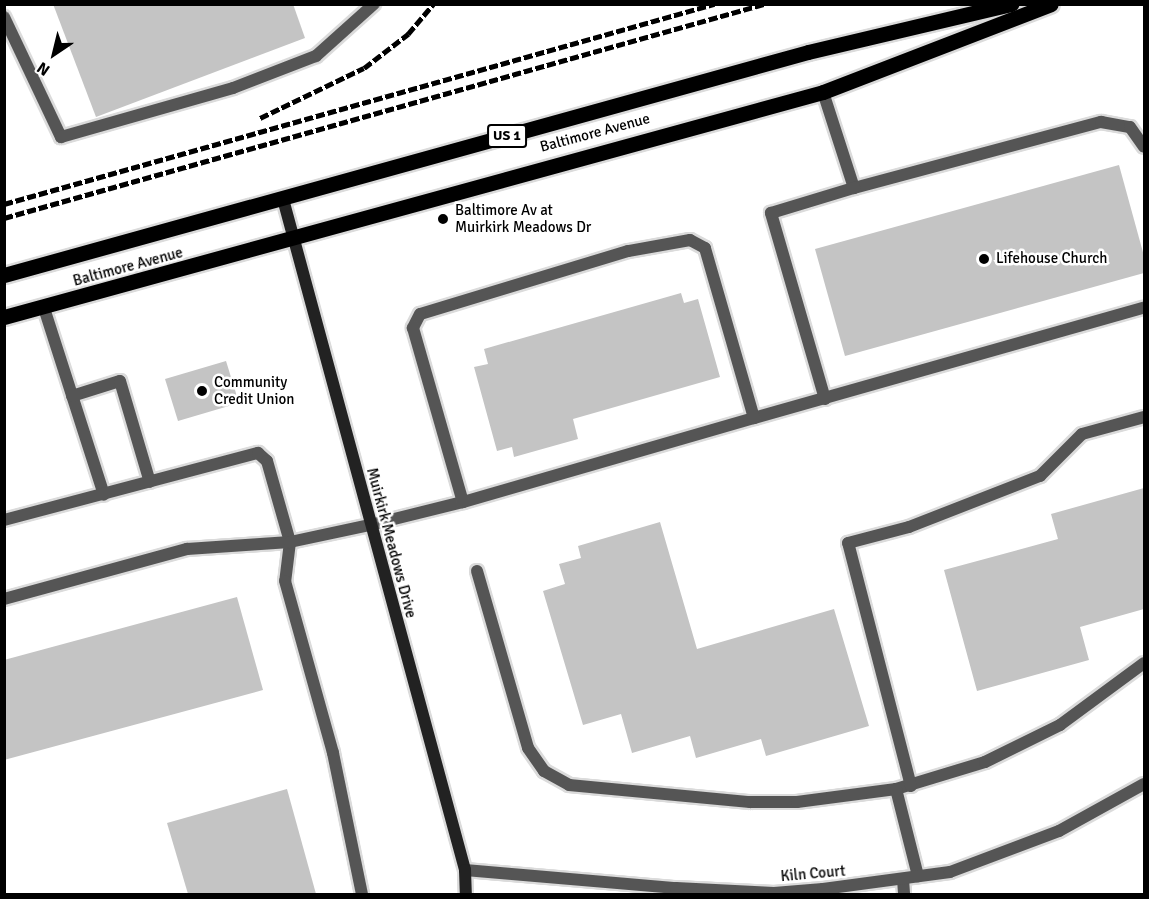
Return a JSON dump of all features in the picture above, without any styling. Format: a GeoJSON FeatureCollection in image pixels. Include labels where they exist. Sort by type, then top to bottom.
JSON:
{"type":"FeatureCollection","features":[{"type":"Feature","properties":{"kind":"main road","name":"Baltimore Avenue"},"geometry":{"type":"LineString","coordinates":[[4,275],[808,52],[1011,4]]}},
{"type":"Feature","properties":{"kind":"main road","name":"Baltimore Avenue"},"geometry":{"type":"LineString","coordinates":[[4,317],[293,240],[562,160],[822,92],[1051,4]]}},
{"type":"Feature","properties":{"kind":"main road","name":"Muirkirk Meadows Drive"},"geometry":{"type":"LineString","coordinates":[[282,199],[465,870],[466,894]]}},
{"type":"Feature","properties":{"kind":"street"},"geometry":{"type":"LineString","coordinates":[[4,17],[61,137],[233,88],[316,56],[374,4]]}},
{"type":"Feature","properties":{"kind":"street"},"geometry":{"type":"LineString","coordinates":[[822,92],[854,188]]}},
{"type":"Feature","properties":{"kind":"street"},"geometry":{"type":"LineString","coordinates":[[825,399],[771,213],[854,188],[1101,122],[1130,127],[1144,147]]}},
{"type":"Feature","properties":{"kind":"street"},"geometry":{"type":"LineString","coordinates":[[463,502],[412,328],[420,314],[628,251],[690,240],[705,248],[754,418]]}},
{"type":"Feature","properties":{"kind":"street"},"geometry":{"type":"LineString","coordinates":[[44,308],[104,495]]}},
{"type":"Feature","properties":{"kind":"street"},"geometry":{"type":"LineString","coordinates":[[4,599],[188,549],[290,542],[463,502],[1144,308]]}},
{"type":"Feature","properties":{"kind":"street"},"geometry":{"type":"LineString","coordinates":[[72,396],[120,381],[150,482]]}},
{"type":"Feature","properties":{"kind":"street"},"geometry":{"type":"LineString","coordinates":[[911,786],[848,543],[909,527],[1040,476],[1082,434],[1144,417]]}},
{"type":"Feature","properties":{"kind":"street"},"geometry":{"type":"LineString","coordinates":[[4,520],[258,453],[267,461],[290,542],[285,581],[333,753],[362,894]]}},
{"type":"Feature","properties":{"kind":"street"},"geometry":{"type":"LineString","coordinates":[[477,571],[528,748],[554,778],[569,785],[685,799],[750,802],[797,802],[911,786],[985,762],[1060,725],[1144,663]]}},
{"type":"Feature","properties":{"kind":"street","name":"Kiln Court"},"geometry":{"type":"LineString","coordinates":[[465,870],[676,891],[774,892],[903,879],[950,872],[1021,848],[1144,784]]}},
{"type":"Feature","properties":{"kind":"street"},"geometry":{"type":"LineString","coordinates":[[896,789],[918,876]]}},
{"type":"Feature","properties":{"kind":"street"},"geometry":{"type":"LineString","coordinates":[[903,879],[904,894]]}},
{"type":"Feature","properties":{"kind":"building"},"geometry":{"type":"Polygon","coordinates":[[[53,4],[293,4],[305,38],[96,117],[53,4]]]}},
{"type":"Feature","properties":{"kind":"building"},"geometry":{"type":"Polygon","coordinates":[[[1119,165],[1144,256],[1144,273],[845,356],[815,249],[1119,165]]]}},
{"type":"Feature","properties":{"kind":"building"},"geometry":{"type":"Polygon","coordinates":[[[681,293],[684,303],[698,299],[720,377],[573,419],[578,439],[514,457],[512,447],[497,451],[474,367],[488,364],[484,349],[681,293]]]}},
{"type":"Feature","properties":{"kind":"building","name":"Community Credit Union"},"geometry":{"type":"Polygon","coordinates":[[[226,361],[239,403],[178,421],[165,379],[226,361]]]}},
{"type":"Feature","properties":{"kind":"building"},"geometry":{"type":"Polygon","coordinates":[[[1144,488],[1144,609],[1080,627],[1089,660],[977,691],[944,570],[1058,539],[1051,514],[1144,488]]]}},
{"type":"Feature","properties":{"kind":"building"},"geometry":{"type":"Polygon","coordinates":[[[660,522],[697,649],[834,609],[869,726],[766,756],[761,739],[696,758],[690,736],[632,753],[621,714],[583,725],[543,591],[565,584],[559,564],[581,558],[578,546],[660,522]]]}},
{"type":"Feature","properties":{"kind":"building"},"geometry":{"type":"Polygon","coordinates":[[[237,597],[263,690],[4,760],[4,660],[237,597]]]}},
{"type":"Feature","properties":{"kind":"building"},"geometry":{"type":"Polygon","coordinates":[[[287,789],[316,894],[188,894],[167,823],[287,789]]]}},
{"type":"Feature","properties":{"kind":"railway"},"geometry":{"type":"LineString","coordinates":[[260,118],[364,68],[408,34],[433,4]]}},
{"type":"Feature","properties":{"kind":"railway"},"geometry":{"type":"LineString","coordinates":[[4,204],[714,4]]}},
{"type":"Feature","properties":{"kind":"railway"},"geometry":{"type":"LineString","coordinates":[[4,218],[764,4]]}},
{"type":"Feature","properties":{"kind":"place","name":"Baltimore Av at Muirkirk Meadows Dr"},"geometry":{"type":"Point","coordinates":[443,219]}},
{"type":"Feature","properties":{"kind":"place","name":"Lifehouse Church"},"geometry":{"type":"Point","coordinates":[984,259]}},
{"type":"Feature","properties":{"kind":"place","name":"Community Credit Union"},"geometry":{"type":"Point","coordinates":[202,391]}}]}
